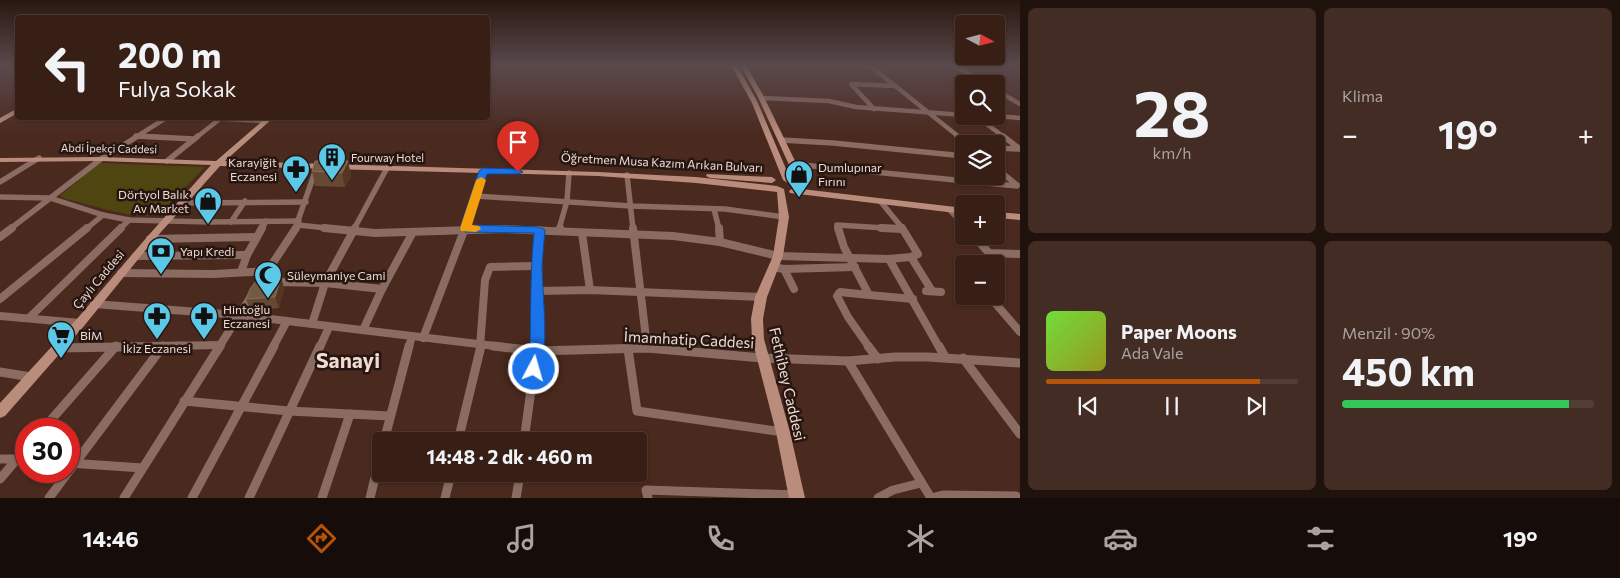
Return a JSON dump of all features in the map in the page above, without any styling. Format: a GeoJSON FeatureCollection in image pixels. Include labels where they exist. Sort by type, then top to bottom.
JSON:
{"type":"FeatureCollection","features":[{"type":"Feature","properties":{"kind":"street"},"geometry":{"type":"LineString","coordinates":[[747,88],[755,102],[788,186]]}},
{"type":"Feature","properties":{"kind":"street"},"geometry":{"type":"LineString","coordinates":[[756,88],[795,173],[788,186]]}},
{"type":"Feature","properties":{"kind":"street"},"geometry":{"type":"LineString","coordinates":[[855,88],[874,108]]}},
{"type":"Feature","properties":{"kind":"street"},"geometry":{"type":"LineString","coordinates":[[898,88],[956,135]]}},
{"type":"Feature","properties":{"kind":"street"},"geometry":{"type":"LineString","coordinates":[[1005,95],[1020,104]]}},
{"type":"Feature","properties":{"kind":"street"},"geometry":{"type":"LineString","coordinates":[[761,98],[829,101],[856,107],[955,114]]}},
{"type":"Feature","properties":{"kind":"street"},"geometry":{"type":"LineString","coordinates":[[0,122],[15,114]]}},
{"type":"Feature","properties":{"kind":"street"},"geometry":{"type":"LineString","coordinates":[[1005,117],[1020,119]]}},
{"type":"Feature","properties":{"kind":"street"},"geometry":{"type":"LineString","coordinates":[[0,237],[101,159],[163,120]]}},
{"type":"Feature","properties":{"kind":"street"},"geometry":{"type":"LineString","coordinates":[[168,161],[218,120]]}},
{"type":"Feature","properties":{"kind":"street","name":"Çaylı Caddesi"},"geometry":{"type":"LineString","coordinates":[[0,412],[80,323],[94,304],[181,203],[220,161],[267,120]]}},
{"type":"Feature","properties":{"kind":"street"},"geometry":{"type":"LineString","coordinates":[[204,178],[233,162],[274,120]]}},
{"type":"Feature","properties":{"kind":"street"},"geometry":{"type":"LineString","coordinates":[[988,125],[1020,149]]}},
{"type":"Feature","properties":{"kind":"street"},"geometry":{"type":"LineString","coordinates":[[136,136],[194,139]]}},
{"type":"Feature","properties":{"kind":"street"},"geometry":{"type":"LineString","coordinates":[[781,140],[833,143],[955,155]]}},
{"type":"Feature","properties":{"kind":"street"},"geometry":{"type":"LineString","coordinates":[[1005,148],[1020,149]]}},
{"type":"Feature","properties":{"kind":"street","name":"Abdi İpekçi Caddesi"},"geometry":{"type":"LineString","coordinates":[[0,161],[101,159],[220,161]]}},
{"type":"Feature","properties":{"kind":"street","name":"Öğretmen Musa Kazım Arıkan Bulvarı"},"geometry":{"type":"LineString","coordinates":[[233,162],[247,159],[387,168],[627,175],[788,186],[881,202],[955,210]]}},
{"type":"Feature","properties":{"kind":"street"},"geometry":{"type":"LineString","coordinates":[[0,182],[37,160]]}},
{"type":"Feature","properties":{"kind":"street","name":"Öğretmen Musa Kazım Arıkan Bulvarı"},"geometry":{"type":"LineString","coordinates":[[220,161],[772,180],[788,186]]}},
{"type":"Feature","properties":{"kind":"street"},"geometry":{"type":"LineString","coordinates":[[792,164],[1019,187]]}},
{"type":"Feature","properties":{"kind":"street"},"geometry":{"type":"LineString","coordinates":[[124,498],[221,345],[238,314],[261,282],[298,223],[318,165]]}},
{"type":"Feature","properties":{"kind":"street"},"geometry":{"type":"LineString","coordinates":[[312,324],[325,283],[387,168]]}},
{"type":"Feature","properties":{"kind":"street"},"geometry":{"type":"LineString","coordinates":[[423,338],[465,228],[483,171]]}},
{"type":"Feature","properties":{"kind":"street"},"geometry":{"type":"LineString","coordinates":[[559,230],[567,201],[569,172]]}},
{"type":"Feature","properties":{"kind":"street"},"geometry":{"type":"LineString","coordinates":[[627,175],[647,348]]}},
{"type":"Feature","properties":{"kind":"street"},"geometry":{"type":"LineString","coordinates":[[1005,175],[1019,187]]}},
{"type":"Feature","properties":{"kind":"street"},"geometry":{"type":"LineString","coordinates":[[772,180],[770,183],[788,186]]}},
{"type":"Feature","properties":{"kind":"street","name":"Fethibey Caddesi"},"geometry":{"type":"LineString","coordinates":[[788,186],[778,264],[761,296],[757,319],[758,339],[762,358],[797,497]]}},
{"type":"Feature","properties":{"kind":"street"},"geometry":{"type":"LineString","coordinates":[[476,196],[630,206],[714,209],[784,217]]}},
{"type":"Feature","properties":{"kind":"street"},"geometry":{"type":"LineString","coordinates":[[0,197],[50,198],[103,215],[129,220],[266,221],[298,223],[375,233],[465,228],[559,230],[582,233],[673,236],[720,242],[778,264],[855,268]]}},
{"type":"Feature","properties":{"kind":"street"},"geometry":{"type":"LineString","coordinates":[[231,222],[245,201]]}},
{"type":"Feature","properties":{"kind":"street"},"geometry":{"type":"LineString","coordinates":[[181,203],[306,202]]}},
{"type":"Feature","properties":{"kind":"street"},"geometry":{"type":"LineString","coordinates":[[778,264],[850,257],[911,257],[918,254],[914,245],[881,202]]}},
{"type":"Feature","properties":{"kind":"street"},"geometry":{"type":"LineString","coordinates":[[714,209],[720,225],[720,242]]}},
{"type":"Feature","properties":{"kind":"street"},"geometry":{"type":"LineString","coordinates":[[950,210],[955,215]]}},
{"type":"Feature","properties":{"kind":"street"},"geometry":{"type":"LineString","coordinates":[[0,299],[103,215]]}},
{"type":"Feature","properties":{"kind":"street"},"geometry":{"type":"LineString","coordinates":[[1005,215],[1020,217]]}},
{"type":"Feature","properties":{"kind":"street"},"geometry":{"type":"LineString","coordinates":[[29,318],[129,220]]}},
{"type":"Feature","properties":{"kind":"street"},"geometry":{"type":"LineString","coordinates":[[241,272],[247,255],[266,221]]}},
{"type":"Feature","properties":{"kind":"street"},"geometry":{"type":"LineString","coordinates":[[869,295],[855,268],[837,225],[902,229]]}},
{"type":"Feature","properties":{"kind":"street"},"geometry":{"type":"LineString","coordinates":[[525,432],[536,351],[538,290],[536,266],[539,230]]}},
{"type":"Feature","properties":{"kind":"street"},"geometry":{"type":"LineString","coordinates":[[363,330],[382,288],[413,232]]}},
{"type":"Feature","properties":{"kind":"street"},"geometry":{"type":"LineString","coordinates":[[582,233],[590,290]]}},
{"type":"Feature","properties":{"kind":"street"},"geometry":{"type":"LineString","coordinates":[[150,239],[257,237]]}},
{"type":"Feature","properties":{"kind":"street"},"geometry":{"type":"LineString","coordinates":[[982,245],[989,253],[1020,254]]}},
{"type":"Feature","properties":{"kind":"street"},"geometry":{"type":"LineString","coordinates":[[136,256],[247,255]]}},
{"type":"Feature","properties":{"kind":"street"},"geometry":{"type":"LineString","coordinates":[[911,257],[929,291],[941,292]]}},
{"type":"Feature","properties":{"kind":"street"},"geometry":{"type":"LineString","coordinates":[[889,258],[945,357]]}},
{"type":"Feature","properties":{"kind":"street"},"geometry":{"type":"LineString","coordinates":[[778,264],[794,289]]}},
{"type":"Feature","properties":{"kind":"street"},"geometry":{"type":"LineString","coordinates":[[460,432],[481,344],[485,280],[490,267],[536,266]]}},
{"type":"Feature","properties":{"kind":"street"},"geometry":{"type":"LineString","coordinates":[[121,273],[212,274],[268,271]]}},
{"type":"Feature","properties":{"kind":"street"},"geometry":{"type":"LineString","coordinates":[[261,282],[325,283],[382,288]]}},
{"type":"Feature","properties":{"kind":"street"},"geometry":{"type":"LineString","coordinates":[[538,290],[761,296]]}},
{"type":"Feature","properties":{"kind":"street"},"geometry":{"type":"LineString","coordinates":[[878,359],[848,317],[837,296],[840,292],[913,299]]}},
{"type":"Feature","properties":{"kind":"street","name":"İmamhatip Caddesi"},"geometry":{"type":"LineString","coordinates":[[94,304],[238,314],[329,327],[536,351],[647,348],[762,358],[848,361],[896,357],[945,357],[1020,363]]}},
{"type":"Feature","properties":{"kind":"street"},"geometry":{"type":"LineString","coordinates":[[998,305],[1020,332]]}},
{"type":"Feature","properties":{"kind":"street"},"geometry":{"type":"LineString","coordinates":[[0,316],[80,323]]}},
{"type":"Feature","properties":{"kind":"street"},"geometry":{"type":"LineString","coordinates":[[192,498],[287,321]]}},
{"type":"Feature","properties":{"kind":"street"},"geometry":{"type":"LineString","coordinates":[[249,498],[329,327]]}},
{"type":"Feature","properties":{"kind":"street"},"geometry":{"type":"LineString","coordinates":[[386,432],[412,336]]}},
{"type":"Feature","properties":{"kind":"street"},"geometry":{"type":"LineString","coordinates":[[57,348],[221,345]]}},
{"type":"Feature","properties":{"kind":"street"},"geometry":{"type":"LineString","coordinates":[[52,418],[116,346]]}},
{"type":"Feature","properties":{"kind":"street"},"geometry":{"type":"LineString","coordinates":[[80,453],[163,346]]}},
{"type":"Feature","properties":{"kind":"street"},"geometry":{"type":"LineString","coordinates":[[628,349],[636,411],[782,432]]}},
{"type":"Feature","properties":{"kind":"street"},"geometry":{"type":"LineString","coordinates":[[963,358],[1020,434]]}},
{"type":"Feature","properties":{"kind":"street"},"geometry":{"type":"LineString","coordinates":[[848,361],[931,498],[943,495],[1016,496]]}},
{"type":"Feature","properties":{"kind":"street"},"geometry":{"type":"LineString","coordinates":[[1,373],[31,377]]}},
{"type":"Feature","properties":{"kind":"street"},"geometry":{"type":"LineString","coordinates":[[184,401],[289,411],[390,416]]}},
{"type":"Feature","properties":{"kind":"street"},"geometry":{"type":"LineString","coordinates":[[322,498],[350,414]]}},
{"type":"Feature","properties":{"kind":"street"},"geometry":{"type":"LineString","coordinates":[[0,459],[15,459]]}},
{"type":"Feature","properties":{"kind":"street"},"geometry":{"type":"LineString","coordinates":[[80,464],[142,468]]}},
{"type":"Feature","properties":{"kind":"street"},"geometry":{"type":"LineString","coordinates":[[0,478],[15,465]]}},
{"type":"Feature","properties":{"kind":"street"},"geometry":{"type":"LineString","coordinates":[[370,498],[374,482]]}},
{"type":"Feature","properties":{"kind":"street"},"geometry":{"type":"LineString","coordinates":[[445,498],[449,482]]}},
{"type":"Feature","properties":{"kind":"street"},"geometry":{"type":"LineString","coordinates":[[516,498],[519,482]]}},
{"type":"Feature","properties":{"kind":"street"},"geometry":{"type":"LineString","coordinates":[[49,498],[59,483]]}},
{"type":"Feature","properties":{"kind":"street"},"geometry":{"type":"LineString","coordinates":[[878,498],[893,490],[921,483]]}},
{"type":"Feature","properties":{"kind":"street"},"geometry":{"type":"LineString","coordinates":[[648,498],[646,490],[797,497]]}},
{"type":"Feature","properties":{"kind":"shaded area"},"geometry":{"type":"Polygon","coordinates":[[[99,163],[205,167],[160,214],[150,216],[126,214],[65,199],[60,196],[99,163]]]}},
{"type":"Feature","properties":{"kind":"building"},"geometry":{"type":"Polygon","coordinates":[[[315,161],[348,161],[342,173],[312,171],[315,161]]]}},
{"type":"Feature","properties":{"kind":"building"},"geometry":{"type":"Polygon","coordinates":[[[281,277],[275,297],[246,299],[258,278],[281,277]]]}},
{"type":"Feature","properties":{"kind":"slow traffic"},"geometry":{"type":"LineString","coordinates":[[476,229],[465,228],[481,180]]}},
{"type":"Feature","properties":{"kind":"place","name":"Fourway Hotel"},"geometry":{"type":"Point","coordinates":[332,181]}},
{"type":"Feature","properties":{"kind":"place","name":"Karayiğit Eczanesi"},"geometry":{"type":"Point","coordinates":[296,193]}},
{"type":"Feature","properties":{"kind":"place","name":"Dumlupınar Fırını"},"geometry":{"type":"Point","coordinates":[799,198]}},
{"type":"Feature","properties":{"kind":"place","name":"Dörtyol Balık Av Market"},"geometry":{"type":"Point","coordinates":[208,225]}},
{"type":"Feature","properties":{"kind":"place","name":"Yapı Kredi"},"geometry":{"type":"Point","coordinates":[161,275]}},
{"type":"Feature","properties":{"kind":"place","name":"Süleymaniye Cami"},"geometry":{"type":"Point","coordinates":[268,299]}},
{"type":"Feature","properties":{"kind":"place","name":"İkiz Eczanesi"},"geometry":{"type":"Point","coordinates":[157,340]}},
{"type":"Feature","properties":{"kind":"place","name":"Hintoğlu Eczanesi"},"geometry":{"type":"Point","coordinates":[204,340]}},
{"type":"Feature","properties":{"kind":"place","name":"BİM"},"geometry":{"type":"Point","coordinates":[61,359]}},
{"type":"Feature","properties":{"kind":"district","name":"Sanayi"},"geometry":{"type":"Point","coordinates":[348,359]}},
{"type":"Feature","properties":{"kind":"route"},"geometry":{"type":"LineString","coordinates":[[518,172],[483,171],[465,228],[539,230],[536,266],[538,290],[534,369]]}}]}
